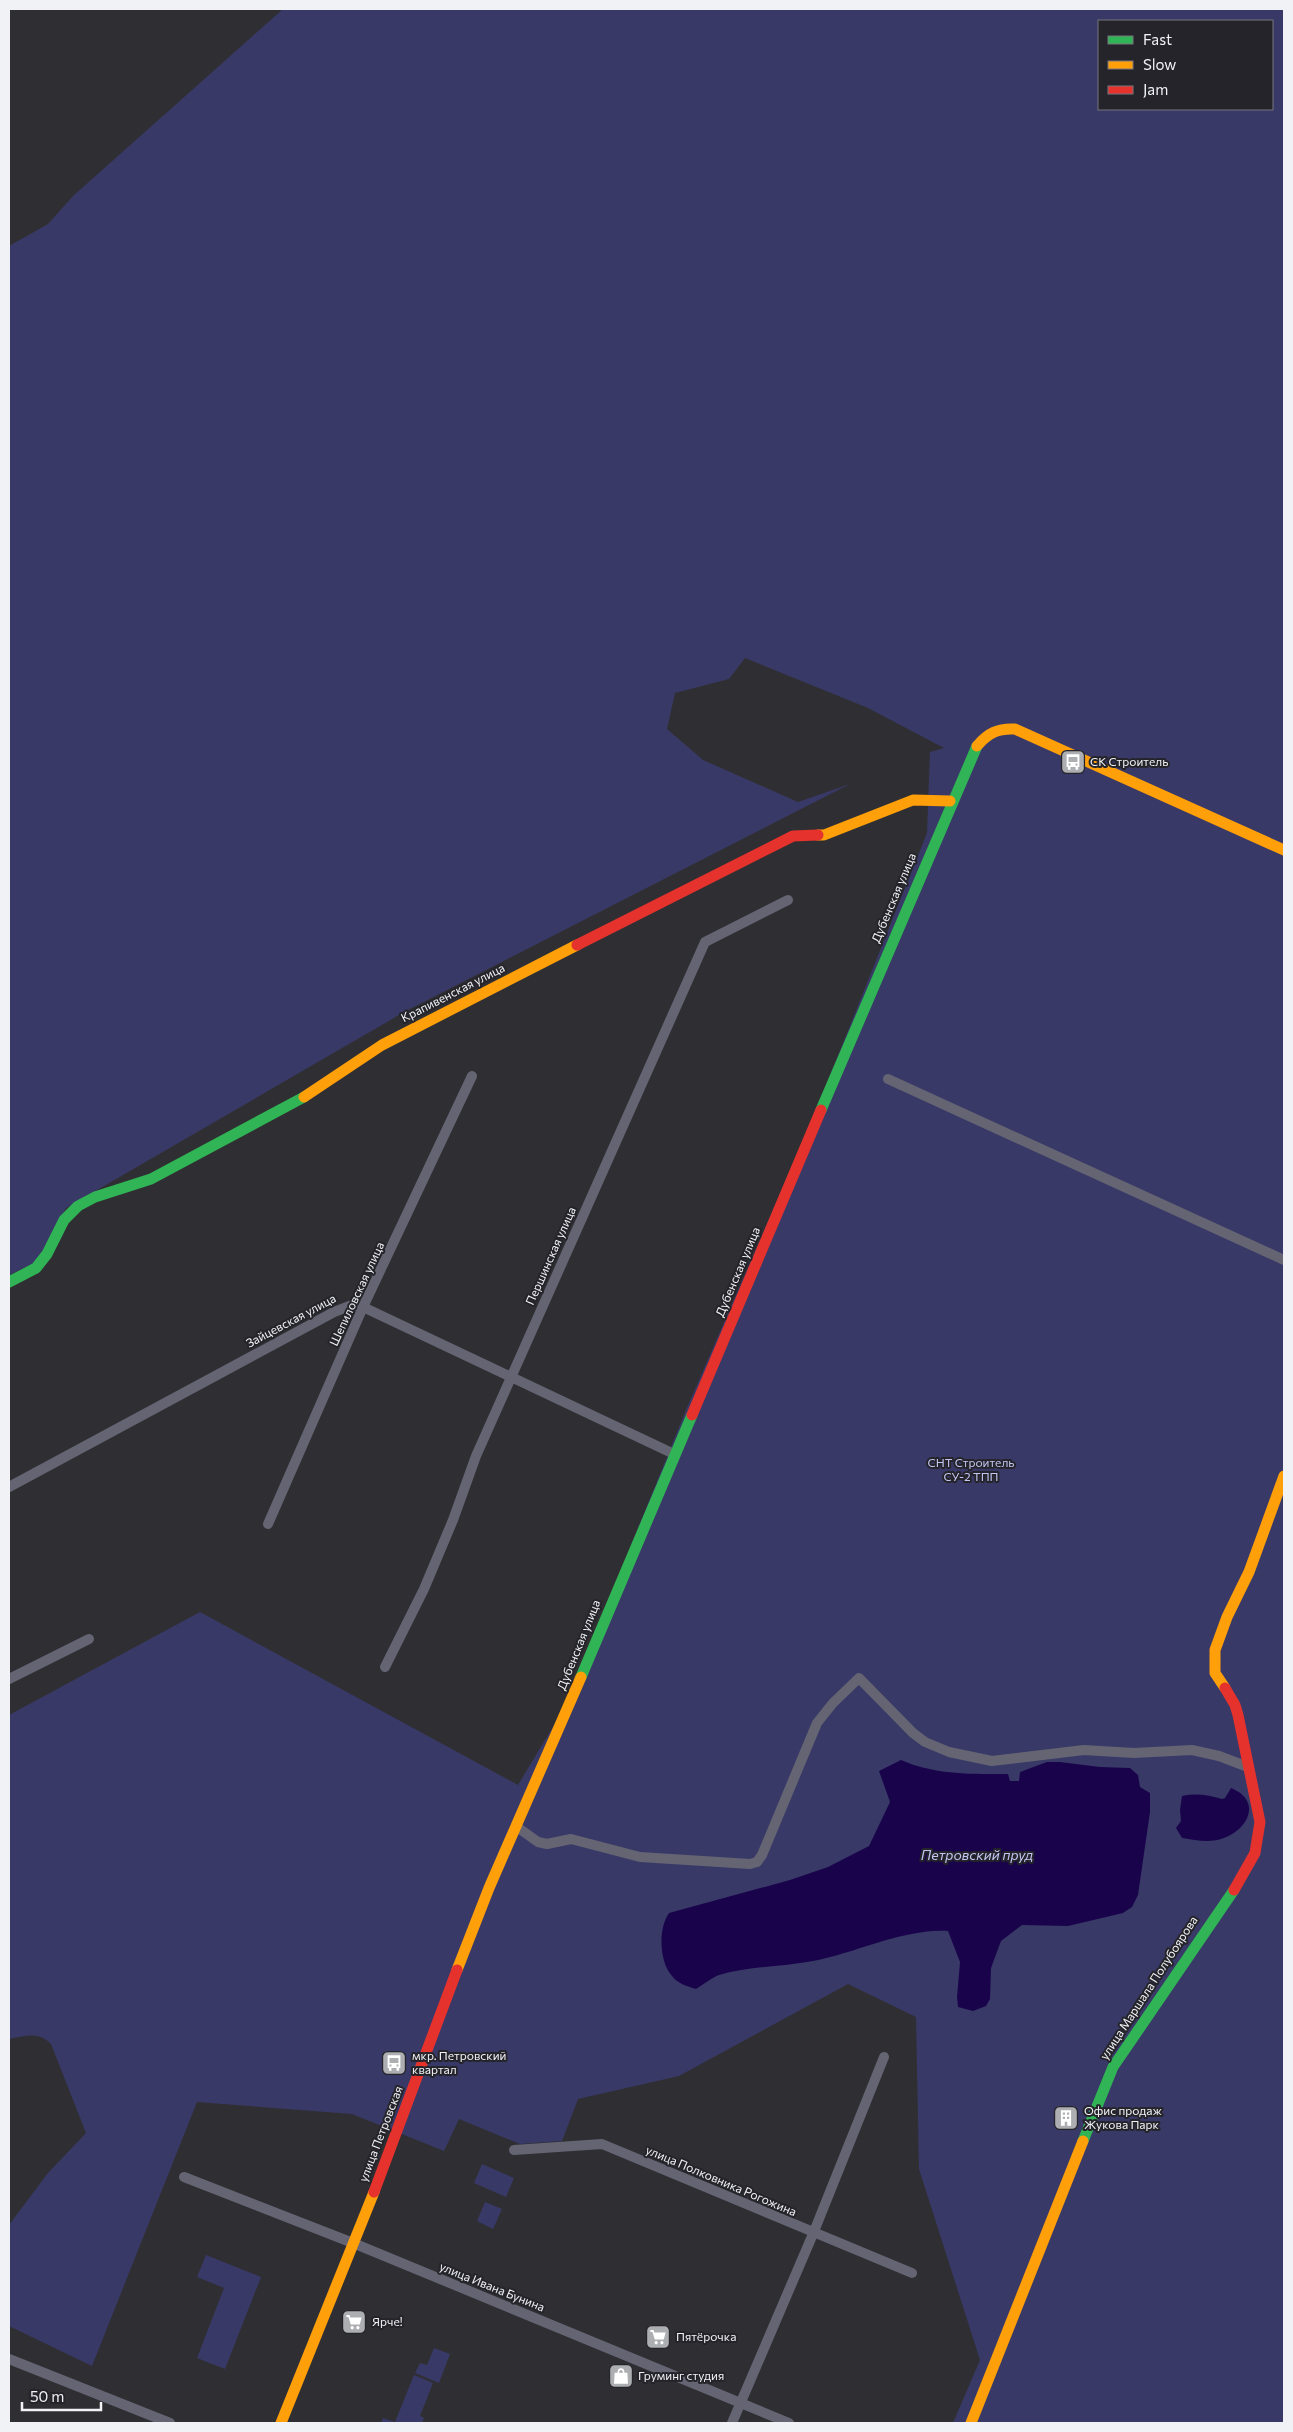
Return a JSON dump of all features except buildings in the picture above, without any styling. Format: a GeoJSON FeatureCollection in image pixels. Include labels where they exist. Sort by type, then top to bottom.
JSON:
{"type":"FeatureCollection","features":[{"type":"Feature","properties":{"kind":"street","name":"Дубенская улица"},"geometry":{"type":"LineString","coordinates":[[517,1827],[674,1454],[713,1367],[950,801],[981,739],[998,729],[1010,728],[1026,733],[1284,850]]}},
{"type":"Feature","properties":{"kind":"street","name":"Крапивенская улица"},"geometry":{"type":"LineString","coordinates":[[9,1282],[36,1268],[47,1254],[64,1220],[78,1206],[95,1197],[151,1179],[204,1152],[323,1086],[382,1045],[422,1023],[793,836],[824,835],[913,800],[950,801]]}},
{"type":"Feature","properties":{"kind":"street","name":"Першинская улица"},"geometry":{"type":"LineString","coordinates":[[385,1667],[424,1590],[453,1520],[476,1456],[705,942],[788,900]]}},
{"type":"Feature","properties":{"kind":"street","name":"Шепиловская улица"},"geometry":{"type":"LineString","coordinates":[[268,1524],[363,1307],[472,1076]]}},
{"type":"Feature","properties":{"kind":"street"},"geometry":{"type":"LineString","coordinates":[[888,1079],[1284,1260]]}},
{"type":"Feature","properties":{"kind":"street","name":"Зайцевская улица"},"geometry":{"type":"LineString","coordinates":[[9,1487],[334,1312],[352,1305],[363,1307]]}},
{"type":"Feature","properties":{"kind":"street"},"geometry":{"type":"LineString","coordinates":[[363,1307],[674,1454]]}},
{"type":"Feature","properties":{"kind":"street","name":"улица Маршала Полубоярова"},"geometry":{"type":"LineString","coordinates":[[970,2423],[1113,2067],[1227,1896],[1247,1870],[1255,1853],[1260,1822],[1236,1710],[1215,1674],[1215,1650],[1227,1617],[1249,1572],[1270,1519],[1284,1476]]}},
{"type":"Feature","properties":{"kind":"street"},"geometry":{"type":"LineString","coordinates":[[9,1679],[89,1639]]}},
{"type":"Feature","properties":{"kind":"street"},"geometry":{"type":"LineString","coordinates":[[517,1827],[538,1842],[547,1844],[571,1839],[640,1857],[724,1864],[757,1862],[762,1855],[817,1723],[833,1703],[859,1678],[913,1733],[926,1742],[949,1752],[1000,1760],[1028,1755],[1084,1750],[1134,1753],[1192,1750],[1219,1756],[1248,1767]]}},
{"type":"Feature","properties":{"kind":"street","name":"улица Петровская"},"geometry":{"type":"LineString","coordinates":[[281,2423],[396,2137],[464,1950],[517,1827]]}},
{"type":"Feature","properties":{"kind":"street"},"geometry":{"type":"LineString","coordinates":[[732,2423],[813,2234],[884,2057]]}},
{"type":"Feature","properties":{"kind":"street","name":"улица Полковника Рогожина"},"geometry":{"type":"LineString","coordinates":[[514,2150],[602,2144],[686,2178],[813,2234],[912,2273]]}},
{"type":"Feature","properties":{"kind":"street","name":"улица Ивана Бунина"},"geometry":{"type":"LineString","coordinates":[[184,2177],[353,2243],[789,2423]]}},
{"type":"Feature","properties":{"kind":"street"},"geometry":{"type":"LineString","coordinates":[[9,2359],[170,2423]]}},
{"type":"Feature","properties":{"kind":"green space","name":"СНТ Строитель СУ-2 ТПП"},"geometry":{"type":"Polygon","coordinates":[[[283,9],[1284,9],[1284,2423],[953,2423],[980,2360],[919,2169],[916,2017],[848,1984],[679,2076],[578,2099],[562,2141],[520,2144],[459,2119],[444,2151],[352,2114],[197,2102],[92,2366],[9,2326],[9,2225],[48,2173],[86,2133],[51,2044],[42,2037],[37,2036],[9,2039],[9,1715],[200,1612],[518,1785],[566,1705],[686,1410],[815,1113],[927,833],[930,752],[944,748],[868,708],[745,658],[729,679],[675,693],[667,729],[703,760],[798,802],[850,784],[406,1011],[66,1208],[43,1254],[34,1263],[9,1275],[9,246],[48,224],[73,196],[283,9]]]}},
{"type":"Feature","properties":{"kind":"green space"},"geometry":{"type":"Polygon","coordinates":[[[482,2164],[514,2178],[506,2197],[474,2183],[482,2164]]]}},
{"type":"Feature","properties":{"kind":"green space"},"geometry":{"type":"Polygon","coordinates":[[[485,2202],[502,2209],[493,2229],[477,2221],[485,2202]]]}},
{"type":"Feature","properties":{"kind":"green space"},"geometry":{"type":"Polygon","coordinates":[[[206,2255],[261,2277],[225,2369],[197,2358],[224,2288],[197,2277],[206,2255]]]}},
{"type":"Feature","properties":{"kind":"green space"},"geometry":{"type":"Polygon","coordinates":[[[434,2348],[450,2354],[439,2383],[415,2373],[420,2363],[427,2365],[434,2348]]]}},
{"type":"Feature","properties":{"kind":"green space"},"geometry":{"type":"Polygon","coordinates":[[[414,2375],[433,2383],[420,2416],[424,2418],[422,2423],[381,2423],[383,2418],[395,2422],[414,2375]]]}},
{"type":"Feature","properties":{"kind":"water","name":"Петровский пруд"},"geometry":{"type":"Polygon","coordinates":[[[901,1760],[927,1769],[940,1771],[967,1774],[1008,1774],[1010,1781],[1019,1781],[1020,1772],[1047,1762],[1130,1768],[1138,1775],[1140,1787],[1150,1793],[1150,1812],[1138,1895],[1132,1907],[1123,1913],[1068,1926],[1022,1925],[1001,1941],[991,1968],[990,1999],[986,2006],[973,2011],[958,2007],[960,1962],[948,1931],[915,1933],[813,1961],[731,1972],[716,1976],[696,1989],[674,1979],[664,1962],[662,1954],[663,1927],[669,1913],[790,1880],[828,1867],[869,1846],[890,1802],[879,1771],[901,1760]]]}},
{"type":"Feature","properties":{"kind":"water"},"geometry":{"type":"Polygon","coordinates":[[[1231,1788],[1247,1800],[1249,1808],[1244,1823],[1230,1835],[1221,1839],[1202,1841],[1182,1838],[1176,1828],[1181,1821],[1182,1796],[1202,1795],[1222,1799],[1225,1798],[1231,1788]]]}},
{"type":"Feature","properties":{"kind":"traffic: fast"},"geometry":{"type":"LineString","coordinates":[[821,1110],[977,746]]}},
{"type":"Feature","properties":{"kind":"traffic: fast"},"geometry":{"type":"LineString","coordinates":[[9,1282],[36,1268],[47,1254],[64,1220],[78,1206],[95,1197],[151,1179],[304,1097]]}},
{"type":"Feature","properties":{"kind":"traffic: fast"},"geometry":{"type":"LineString","coordinates":[[581,1677],[692,1415]]}},
{"type":"Feature","properties":{"kind":"traffic: fast"},"geometry":{"type":"LineString","coordinates":[[1083,2141],[1113,2067],[1234,1890]]}},
{"type":"Feature","properties":{"kind":"traffic: slow"},"geometry":{"type":"LineString","coordinates":[[977,746],[994,732],[1003,729],[1015,729],[1284,850]]}},
{"type":"Feature","properties":{"kind":"traffic: slow"},"geometry":{"type":"LineString","coordinates":[[818,835],[824,835],[913,800],[950,801]]}},
{"type":"Feature","properties":{"kind":"traffic: slow"},"geometry":{"type":"LineString","coordinates":[[304,1097],[382,1045],[577,945]]}},
{"type":"Feature","properties":{"kind":"traffic: slow"},"geometry":{"type":"LineString","coordinates":[[1225,1688],[1215,1673],[1215,1650],[1227,1617],[1249,1572],[1284,1476]]}},
{"type":"Feature","properties":{"kind":"traffic: slow"},"geometry":{"type":"LineString","coordinates":[[457,1970],[489,1888],[581,1677]]}},
{"type":"Feature","properties":{"kind":"traffic: slow"},"geometry":{"type":"LineString","coordinates":[[971,2423],[1083,2141]]}},
{"type":"Feature","properties":{"kind":"traffic: slow"},"geometry":{"type":"LineString","coordinates":[[281,2423],[374,2192]]}},
{"type":"Feature","properties":{"kind":"traffic: jam"},"geometry":{"type":"LineString","coordinates":[[577,945],[793,836],[818,835]]}},
{"type":"Feature","properties":{"kind":"traffic: jam"},"geometry":{"type":"LineString","coordinates":[[692,1415],[821,1110]]}},
{"type":"Feature","properties":{"kind":"traffic: jam"},"geometry":{"type":"LineString","coordinates":[[1225,1688],[1235,1705],[1238,1715],[1260,1822],[1255,1853],[1234,1890]]}},
{"type":"Feature","properties":{"kind":"traffic: jam"},"geometry":{"type":"LineString","coordinates":[[374,2192],[457,1970]]}},
{"type":"Feature","properties":{"kind":"place","name":"СК Строитель"},"geometry":{"type":"Point","coordinates":[1073,762]}},
{"type":"Feature","properties":{"kind":"place","name":"мкр. Петровский квартал"},"geometry":{"type":"Point","coordinates":[394,2063]}},
{"type":"Feature","properties":{"kind":"place","name":"Офис продаж Жукова Парк"},"geometry":{"type":"Point","coordinates":[1066,2118]}},
{"type":"Feature","properties":{"kind":"place","name":"Ярче!"},"geometry":{"type":"Point","coordinates":[354,2322]}},
{"type":"Feature","properties":{"kind":"place","name":"Пятёрочка"},"geometry":{"type":"Point","coordinates":[658,2337]}},
{"type":"Feature","properties":{"kind":"place","name":"Груминг студия"},"geometry":{"type":"Point","coordinates":[621,2376]}}]}
